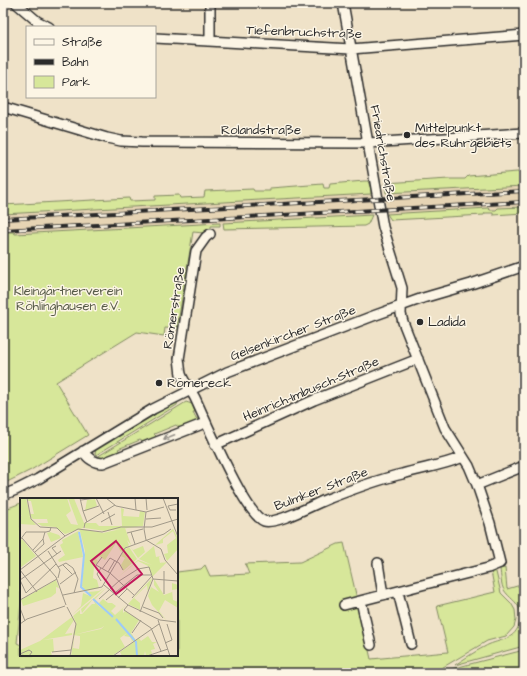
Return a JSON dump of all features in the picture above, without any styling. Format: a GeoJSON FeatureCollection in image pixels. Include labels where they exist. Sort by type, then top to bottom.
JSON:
{"type":"FeatureCollection","features":[{"type":"Feature","properties":{"kind":"street"},"geometry":{"type":"LineString","coordinates":[[16,3],[36,21],[47,26]]}},
{"type":"Feature","properties":{"kind":"street"},"geometry":{"type":"LineString","coordinates":[[210,3],[210,41]]}},
{"type":"Feature","properties":{"kind":"street","name":"Friedrichstraße"},"geometry":{"type":"LineString","coordinates":[[343,3],[383,227],[402,288],[401,306]]}},
{"type":"Feature","properties":{"kind":"street","name":"Tiefenbruchstraße"},"geometry":{"type":"LineString","coordinates":[[156,38],[351,49],[524,36]]}},
{"type":"Feature","properties":{"kind":"street","name":"Rolandstraße"},"geometry":{"type":"LineString","coordinates":[[3,107],[99,136],[121,141],[368,143],[524,133]]}},
{"type":"Feature","properties":{"kind":"street","name":"Römerstraße"},"geometry":{"type":"LineString","coordinates":[[190,390],[182,375],[179,359],[196,251],[210,234]]}},
{"type":"Feature","properties":{"kind":"street","name":"Gelsenkircher Straße"},"geometry":{"type":"LineString","coordinates":[[3,495],[32,482],[153,409],[228,372],[401,306],[524,266]]}},
{"type":"Feature","properties":{"kind":"street"},"geometry":{"type":"LineString","coordinates":[[344,605],[488,568],[500,563],[490,523],[470,466],[445,428],[403,322],[401,306]]}},
{"type":"Feature","properties":{"kind":"street","name":"Heinrich-Imbusch-Straße"},"geometry":{"type":"LineString","coordinates":[[215,445],[314,400],[418,359]]}},
{"type":"Feature","properties":{"kind":"street","name":"Bulmker Straße"},"geometry":{"type":"LineString","coordinates":[[190,390],[215,445],[236,483],[254,513],[265,522],[292,515],[329,498],[371,483],[464,458]]}},
{"type":"Feature","properties":{"kind":"street"},"geometry":{"type":"LineString","coordinates":[[83,452],[90,460],[97,463],[104,463],[205,423]]}},
{"type":"Feature","properties":{"kind":"street"},"geometry":{"type":"LineString","coordinates":[[477,485],[524,466]]}},
{"type":"Feature","properties":{"kind":"street"},"geometry":{"type":"LineString","coordinates":[[378,563],[383,595]]}},
{"type":"Feature","properties":{"kind":"street"},"geometry":{"type":"LineString","coordinates":[[398,592],[411,644]]}},
{"type":"Feature","properties":{"kind":"street"},"geometry":{"type":"LineString","coordinates":[[361,601],[371,645]]}},
{"type":"Feature","properties":{"kind":"shaded area"},"geometry":{"type":"Polygon","coordinates":[[[524,186],[524,207],[498,208],[496,210],[386,213],[386,193],[524,186]]]}},
{"type":"Feature","properties":{"kind":"shaded area"},"geometry":{"type":"Polygon","coordinates":[[[371,194],[373,213],[365,216],[15,234],[3,232],[3,214],[371,194]]]}},
{"type":"Feature","properties":{"kind":"green space"},"geometry":{"type":"Polygon","coordinates":[[[517,172],[524,173],[524,186],[386,193],[385,183],[465,179],[468,176],[517,172]]]}},
{"type":"Feature","properties":{"kind":"green space"},"geometry":{"type":"Polygon","coordinates":[[[368,181],[371,194],[3,214],[3,205],[129,198],[130,201],[155,200],[155,196],[179,195],[180,198],[204,197],[205,191],[253,189],[254,191],[270,191],[270,188],[323,184],[324,188],[329,188],[330,184],[368,181]]]}},
{"type":"Feature","properties":{"kind":"green space"},"geometry":{"type":"Polygon","coordinates":[[[524,207],[524,213],[493,215],[493,213],[485,213],[484,215],[391,220],[387,214],[488,208],[490,210],[496,210],[498,208],[524,207]]]}},
{"type":"Feature","properties":{"kind":"green space"},"geometry":{"type":"Polygon","coordinates":[[[372,215],[368,224],[364,226],[224,229],[223,223],[372,215]]]}},
{"type":"Feature","properties":{"kind":"green space","name":"Kleingärtnerverein Röhlinghausen e.V."},"geometry":{"type":"Polygon","coordinates":[[[220,223],[220,226],[211,226],[211,230],[204,233],[193,232],[177,329],[165,328],[164,336],[137,332],[56,382],[88,435],[31,470],[3,484],[3,232],[14,232],[15,234],[220,223]]]}},
{"type":"Feature","properties":{"kind":"green space"},"geometry":{"type":"Polygon","coordinates":[[[178,401],[177,405],[96,455],[95,454],[96,449],[178,401]]]}},
{"type":"Feature","properties":{"kind":"green space"},"geometry":{"type":"Polygon","coordinates":[[[186,402],[192,404],[195,412],[193,412],[198,419],[197,422],[182,430],[176,425],[154,434],[159,439],[146,444],[140,440],[118,449],[122,454],[99,460],[97,457],[186,402]]]}},
{"type":"Feature","properties":{"kind":"green space"},"geometry":{"type":"Polygon","coordinates":[[[20,503],[20,612],[17,643],[20,644],[20,656],[178,656],[178,572],[201,569],[205,565],[210,576],[249,574],[245,564],[300,562],[338,544],[344,543],[371,659],[448,652],[437,606],[495,592],[491,571],[495,570],[501,593],[511,603],[515,610],[516,620],[514,627],[506,636],[487,641],[440,669],[429,673],[3,673],[3,510],[20,503]]]}},
{"type":"Feature","properties":{"kind":"green space"},"geometry":{"type":"Polygon","coordinates":[[[505,568],[507,589],[524,584],[524,646],[455,665],[489,644],[509,637],[519,625],[521,616],[520,610],[517,604],[503,588],[500,569],[505,568]]]}},
{"type":"Feature","properties":{"kind":"green space"},"geometry":{"type":"Polygon","coordinates":[[[524,650],[524,673],[439,673],[447,670],[524,650]]]}},
{"type":"Feature","properties":{"kind":"railway"},"geometry":{"type":"LineString","coordinates":[[3,219],[524,191]]}},
{"type":"Feature","properties":{"kind":"railway"},"geometry":{"type":"LineString","coordinates":[[3,230],[524,202]]}},
{"type":"Feature","properties":{"kind":"place","name":"Mittelpunkt des Ruhrgebiets"},"geometry":{"type":"Point","coordinates":[407,135]}},
{"type":"Feature","properties":{"kind":"place","name":"Ladida"},"geometry":{"type":"Point","coordinates":[420,322]}},
{"type":"Feature","properties":{"kind":"place","name":"Römereck"},"geometry":{"type":"Point","coordinates":[159,383]}}]}
